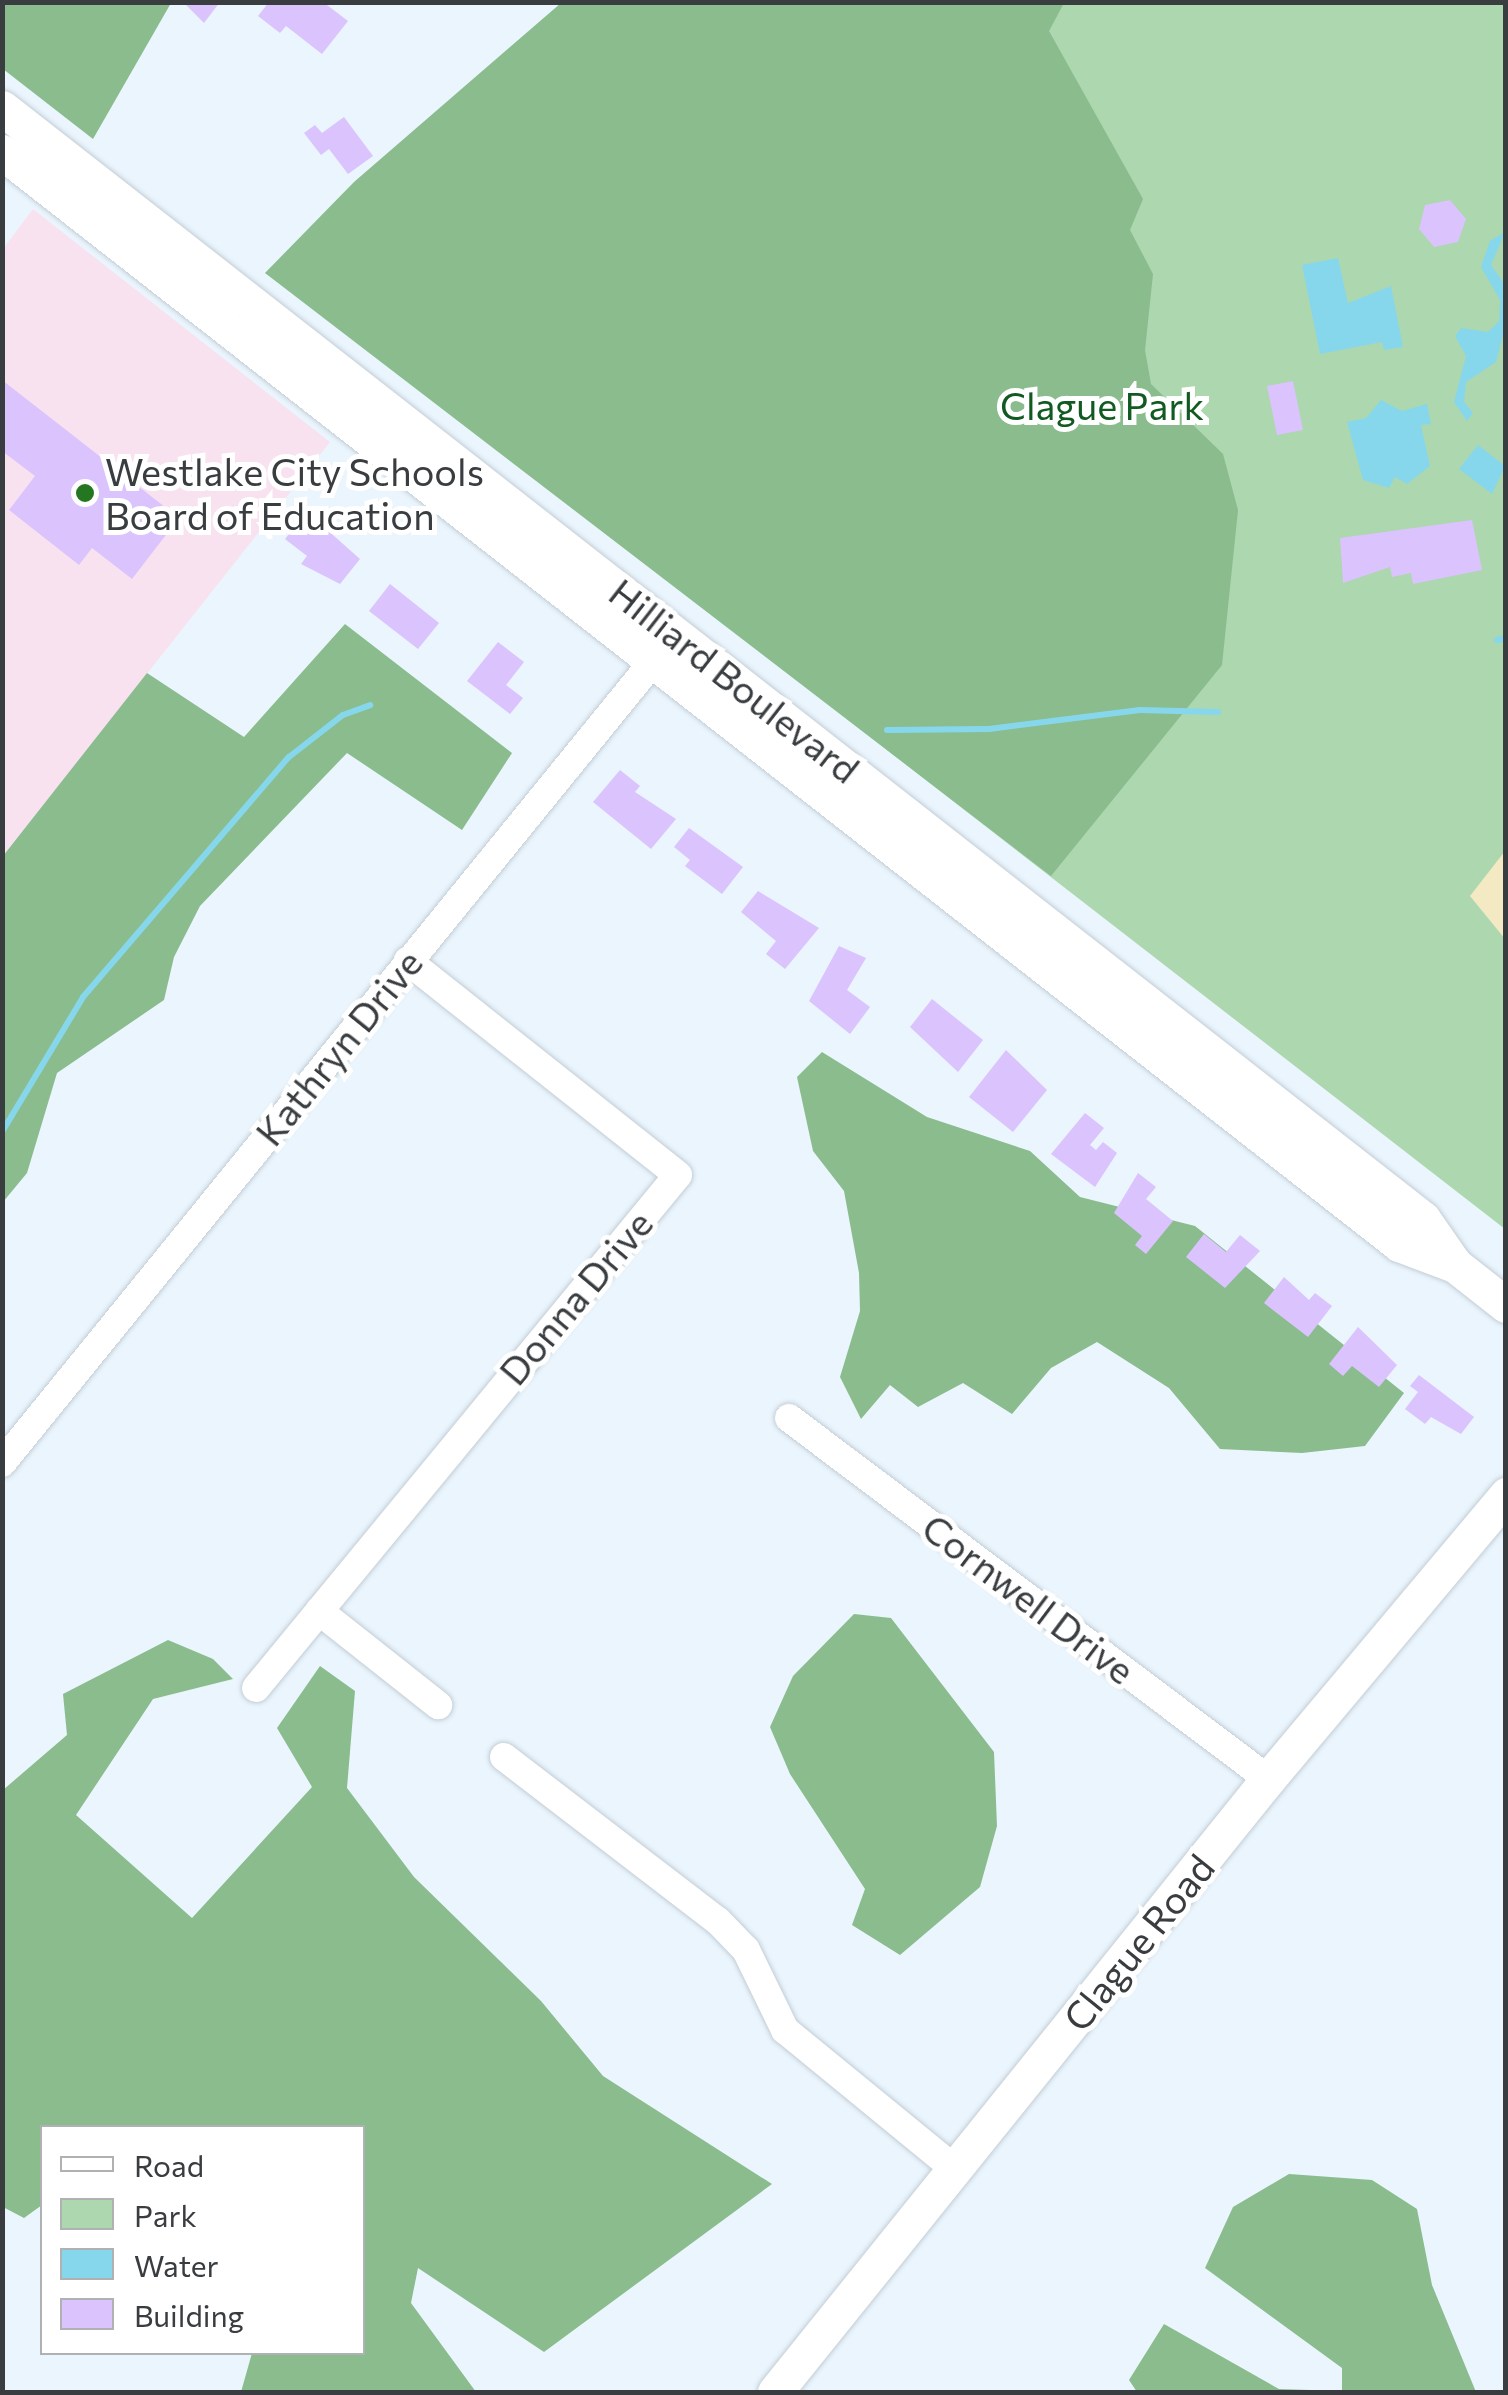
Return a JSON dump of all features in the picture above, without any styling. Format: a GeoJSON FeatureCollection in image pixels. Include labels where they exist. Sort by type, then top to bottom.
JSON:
{"type":"FeatureCollection","features":[{"type":"Feature","properties":{"kind":"main road","name":"Hilliard Boulevard"},"geometry":{"type":"LineString","coordinates":[[2,108],[664,647]]}},
{"type":"Feature","properties":{"kind":"main road","name":"Hilliard Boulevard"},"geometry":{"type":"LineString","coordinates":[[2,152],[1423,1219],[1455,1264],[1506,1305]]}},
{"type":"Feature","properties":{"kind":"main road","name":"Clague Road"},"geometry":{"type":"LineString","coordinates":[[775,2392],[1268,1779],[1506,1496]]}},
{"type":"Feature","properties":{"kind":"street","name":"Kathryn Drive"},"geometry":{"type":"LineString","coordinates":[[2,1462],[664,647]]}},
{"type":"Feature","properties":{"kind":"street","name":"Donna Drive"},"geometry":{"type":"LineString","coordinates":[[256,1688],[678,1175],[408,961]]}},
{"type":"Feature","properties":{"kind":"street","name":"Cornwell Drive"},"geometry":{"type":"LineString","coordinates":[[789,1418],[1268,1779]]}},
{"type":"Feature","properties":{"kind":"street"},"geometry":{"type":"LineString","coordinates":[[319,1611],[438,1705]]}},
{"type":"Feature","properties":{"kind":"street"},"geometry":{"type":"LineString","coordinates":[[504,1757],[718,1921],[746,1950],[785,2030],[956,2169]]}},
{"type":"Feature","properties":{"kind":"shaded area"},"geometry":{"type":"Polygon","coordinates":[[[33,209],[330,442],[3,856],[3,249],[33,209]]]}},
{"type":"Feature","properties":{"kind":"green space"},"geometry":{"type":"Polygon","coordinates":[[[2,3],[171,3],[93,139],[3,69],[2,3]]]}},
{"type":"Feature","properties":{"kind":"green space"},"geometry":{"type":"Polygon","coordinates":[[[561,3],[1064,3],[1049,31],[1143,199],[1130,230],[1153,274],[1145,350],[1151,384],[1223,454],[1238,510],[1222,665],[1051,876],[265,273],[354,182],[561,3]]]}},
{"type":"Feature","properties":{"kind":"green space","name":"Clague Park"},"geometry":{"type":"Polygon","coordinates":[[[600,3],[1505,3],[1505,1229],[268,270],[600,3]]]}},
{"type":"Feature","properties":{"kind":"green space"},"geometry":{"type":"Polygon","coordinates":[[[345,624],[512,753],[462,830],[347,753],[200,906],[174,957],[164,1000],[57,1073],[27,1173],[3,1202],[3,856],[147,673],[244,737],[345,624]]]}},
{"type":"Feature","properties":{"kind":"green space"},"geometry":{"type":"Polygon","coordinates":[[[822,1052],[927,1117],[1030,1151],[1080,1197],[1195,1226],[1404,1393],[1365,1446],[1302,1453],[1220,1449],[1169,1388],[1097,1342],[1051,1368],[1012,1414],[963,1383],[918,1407],[890,1385],[861,1419],[840,1377],[860,1311],[859,1273],[844,1191],[813,1151],[797,1077],[822,1052]]]}},
{"type":"Feature","properties":{"kind":"green space"},"geometry":{"type":"Polygon","coordinates":[[[854,1614],[891,1618],[994,1752],[997,1826],[980,1887],[900,1955],[852,1925],[865,1889],[790,1774],[770,1727],[793,1676],[854,1614]]]}},
{"type":"Feature","properties":{"kind":"green space"},"geometry":{"type":"Polygon","coordinates":[[[168,1640],[213,1659],[233,1679],[153,1699],[76,1815],[192,1918],[312,1787],[277,1728],[320,1666],[355,1691],[347,1788],[414,1877],[541,2001],[603,2076],[772,2184],[544,2352],[418,2268],[411,2303],[476,2392],[241,2392],[251,2355],[365,2355],[365,2125],[40,2125],[40,2206],[24,2218],[3,2207],[3,1790],[67,1735],[63,1694],[168,1640]]]}},
{"type":"Feature","properties":{"kind":"green space"},"geometry":{"type":"Polygon","coordinates":[[[1289,2174],[1372,2180],[1417,2209],[1432,2285],[1476,2392],[1137,2392],[1129,2380],[1164,2324],[1279,2389],[1342,2391],[1342,2368],[1205,2268],[1233,2207],[1289,2174]]]}},
{"type":"Feature","properties":{"kind":"sand"},"geometry":{"type":"Polygon","coordinates":[[[1505,851],[1505,939],[1470,896],[1505,851]]]}},
{"type":"Feature","properties":{"kind":"water"},"geometry":{"type":"Polygon","coordinates":[[[1505,232],[1491,265],[1505,285],[1505,327],[1496,362],[1466,382],[1464,402],[1473,413],[1467,421],[1454,402],[1466,356],[1455,336],[1461,328],[1488,332],[1499,321],[1500,300],[1481,267],[1490,241],[1505,232]]]}},
{"type":"Feature","properties":{"kind":"water"},"geometry":{"type":"Polygon","coordinates":[[[1338,258],[1348,303],[1391,286],[1403,347],[1384,350],[1382,342],[1320,354],[1302,265],[1338,258]]]}},
{"type":"Feature","properties":{"kind":"water"},"geometry":{"type":"Polygon","coordinates":[[[1381,400],[1402,411],[1427,404],[1431,424],[1421,425],[1430,466],[1407,484],[1395,477],[1389,488],[1363,480],[1347,422],[1366,418],[1381,400]]]}},
{"type":"Feature","properties":{"kind":"water"},"geometry":{"type":"Polygon","coordinates":[[[1478,445],[1505,466],[1492,494],[1459,469],[1478,445]]]}},
{"type":"Feature","properties":{"kind":"building"},"geometry":{"type":"Polygon","coordinates":[[[183,2],[220,2],[204,23],[183,2]]]}},
{"type":"Feature","properties":{"kind":"building"},"geometry":{"type":"Polygon","coordinates":[[[269,2],[323,2],[348,21],[322,54],[286,26],[280,33],[258,16],[269,2]]]}},
{"type":"Feature","properties":{"kind":"building"},"geometry":{"type":"Polygon","coordinates":[[[344,117],[373,156],[348,174],[329,149],[321,155],[304,133],[315,125],[322,133],[344,117]]]}},
{"type":"Feature","properties":{"kind":"building"},"geometry":{"type":"Polygon","coordinates":[[[1450,200],[1466,219],[1458,242],[1434,247],[1419,229],[1425,205],[1450,200]]]}},
{"type":"Feature","properties":{"kind":"building","name":"Westlake City Schools Board of Education"},"geometry":{"type":"Polygon","coordinates":[[[2,380],[179,518],[132,579],[92,548],[79,565],[9,510],[35,476],[2,451],[2,380]]]}},
{"type":"Feature","properties":{"kind":"building"},"geometry":{"type":"Polygon","coordinates":[[[1293,381],[1303,430],[1277,435],[1267,386],[1293,381]]]}},
{"type":"Feature","properties":{"kind":"building"},"geometry":{"type":"Polygon","coordinates":[[[307,512],[360,559],[340,584],[301,564],[307,556],[285,539],[307,512]]]}},
{"type":"Feature","properties":{"kind":"building"},"geometry":{"type":"Polygon","coordinates":[[[1472,520],[1482,570],[1413,584],[1411,573],[1392,577],[1390,567],[1343,583],[1340,538],[1472,520]]]}},
{"type":"Feature","properties":{"kind":"building"},"geometry":{"type":"Polygon","coordinates":[[[390,584],[439,623],[418,649],[369,611],[390,584]]]}},
{"type":"Feature","properties":{"kind":"building"},"geometry":{"type":"Polygon","coordinates":[[[498,642],[524,662],[506,685],[523,698],[510,714],[467,681],[498,642]]]}},
{"type":"Feature","properties":{"kind":"building"},"geometry":{"type":"Polygon","coordinates":[[[620,770],[640,786],[635,792],[676,819],[651,849],[593,802],[620,770]]]}},
{"type":"Feature","properties":{"kind":"building"},"geometry":{"type":"Polygon","coordinates":[[[689,828],[743,867],[722,894],[685,866],[690,860],[674,847],[689,828]]]}},
{"type":"Feature","properties":{"kind":"building"},"geometry":{"type":"Polygon","coordinates":[[[758,891],[819,928],[785,969],[766,954],[776,941],[741,912],[758,891]]]}},
{"type":"Feature","properties":{"kind":"building"},"geometry":{"type":"Polygon","coordinates":[[[839,946],[866,958],[847,990],[870,1007],[850,1034],[809,1001],[839,946]]]}},
{"type":"Feature","properties":{"kind":"building"},"geometry":{"type":"Polygon","coordinates":[[[932,999],[983,1040],[958,1072],[910,1027],[932,999]]]}},
{"type":"Feature","properties":{"kind":"building"},"geometry":{"type":"Polygon","coordinates":[[[1006,1050],[1047,1090],[1013,1132],[969,1097],[1006,1050]]]}},
{"type":"Feature","properties":{"kind":"building"},"geometry":{"type":"Polygon","coordinates":[[[1085,1113],[1104,1128],[1090,1145],[1096,1150],[1103,1142],[1117,1153],[1095,1187],[1051,1154],[1085,1113]]]}},
{"type":"Feature","properties":{"kind":"building"},"geometry":{"type":"Polygon","coordinates":[[[1138,1173],[1156,1187],[1146,1199],[1173,1221],[1146,1254],[1135,1245],[1142,1236],[1114,1213],[1138,1173]]]}},
{"type":"Feature","properties":{"kind":"building"},"geometry":{"type":"Polygon","coordinates":[[[1204,1234],[1226,1252],[1240,1235],[1260,1251],[1225,1288],[1186,1257],[1204,1234]]]}},
{"type":"Feature","properties":{"kind":"building"},"geometry":{"type":"Polygon","coordinates":[[[1284,1277],[1309,1300],[1315,1293],[1332,1306],[1308,1337],[1264,1303],[1284,1277]]]}},
{"type":"Feature","properties":{"kind":"building"},"geometry":{"type":"Polygon","coordinates":[[[1358,1327],[1397,1365],[1379,1387],[1352,1366],[1343,1376],[1329,1364],[1358,1327]]]}},
{"type":"Feature","properties":{"kind":"building"},"geometry":{"type":"Polygon","coordinates":[[[1419,1375],[1474,1417],[1461,1434],[1431,1417],[1425,1424],[1405,1409],[1418,1392],[1410,1386],[1419,1375]]]}},
{"type":"Feature","properties":{"kind":"waterway"},"geometry":{"type":"LineString","coordinates":[[1497,640],[1506,638]]}},
{"type":"Feature","properties":{"kind":"waterway"},"geometry":{"type":"LineString","coordinates":[[2,1132],[83,997],[289,757],[343,715],[370,705]]}},
{"type":"Feature","properties":{"kind":"waterway"},"geometry":{"type":"LineString","coordinates":[[887,730],[989,729],[1140,710],[1218,712]]}},
{"type":"Feature","properties":{"kind":"place","name":"Westlake City Schools Board of Education"},"geometry":{"type":"Point","coordinates":[85,493]}}]}
